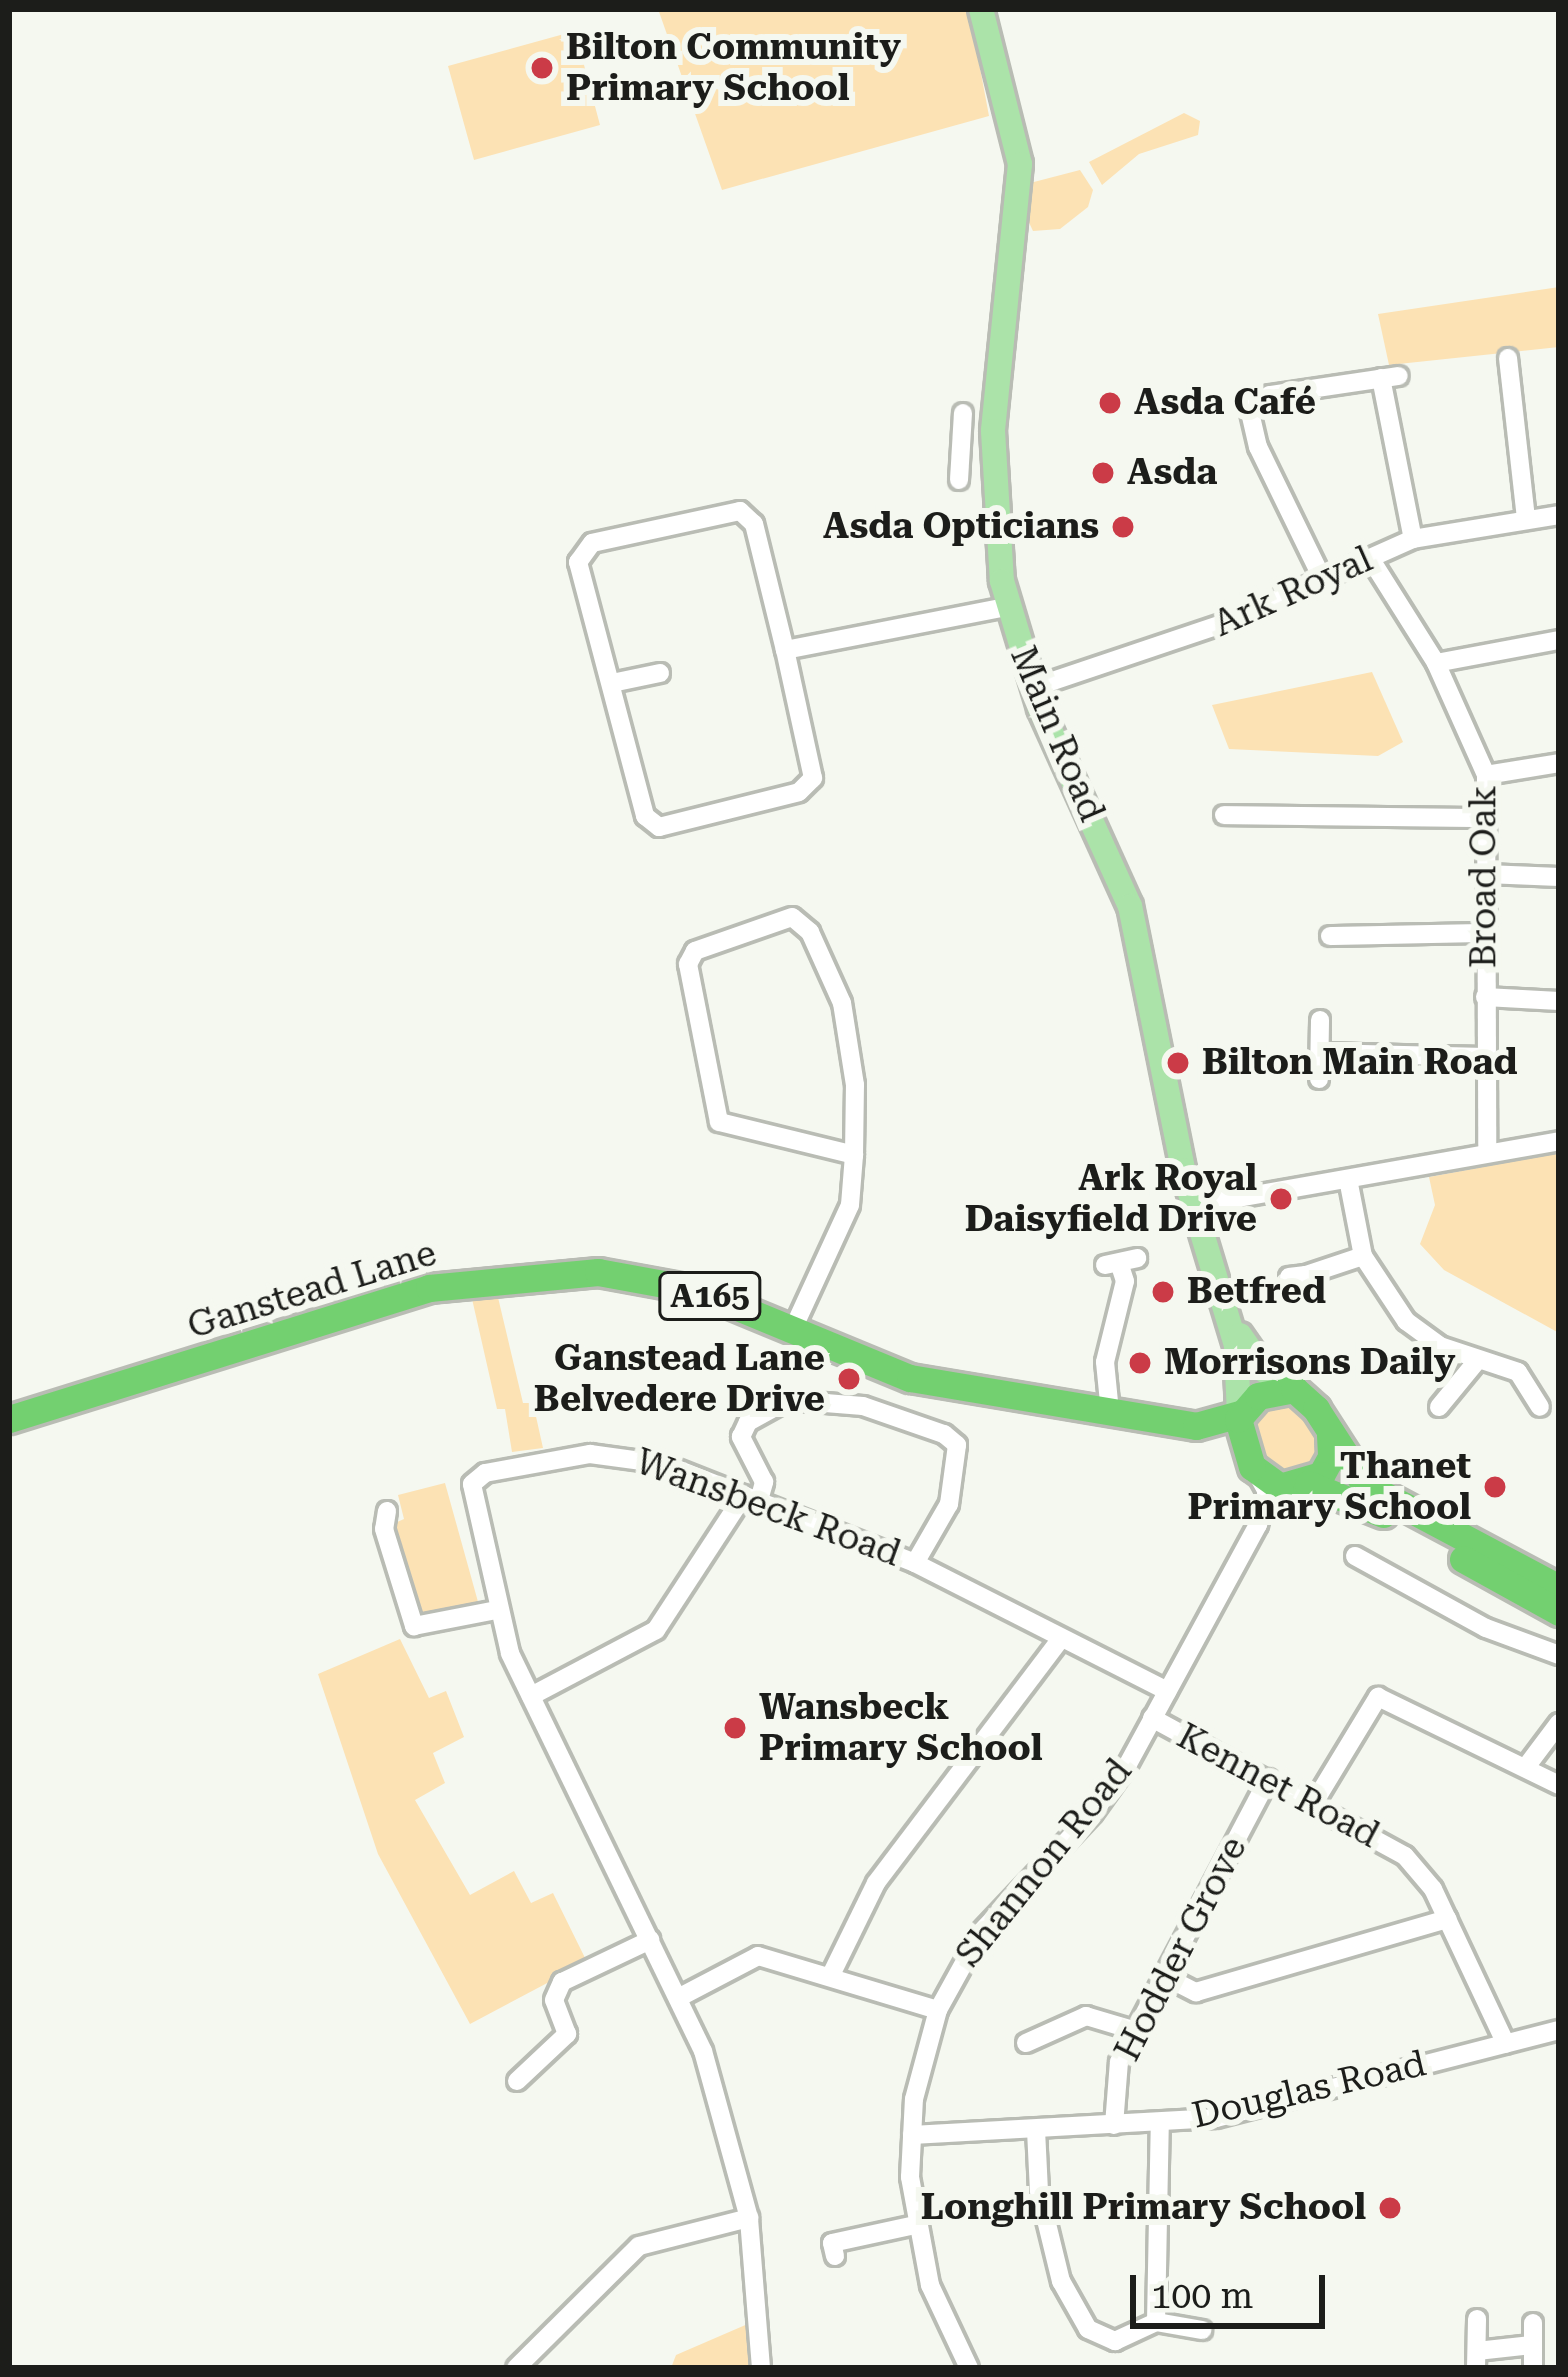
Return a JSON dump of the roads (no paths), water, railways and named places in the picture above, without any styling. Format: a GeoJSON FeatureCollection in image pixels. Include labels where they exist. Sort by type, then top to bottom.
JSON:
{"type":"FeatureCollection","features":[{"type":"Feature","properties":{"kind":"highway","name":"Ganstead Lane"},"geometry":{"type":"LineString","coordinates":[[9,1419],[472,1280],[598,1272],[696,1290],[910,1378],[1196,1426],[1239,1414]]}},
{"type":"Feature","properties":{"kind":"highway","name":"A165"},"geometry":{"type":"LineString","coordinates":[[1239,1414],[1264,1393],[1290,1388]]}},
{"type":"Feature","properties":{"kind":"highway"},"geometry":{"type":"LineString","coordinates":[[1290,1388],[1309,1399],[1365,1484],[1559,1588]]}},
{"type":"Feature","properties":{"kind":"highway"},"geometry":{"type":"LineString","coordinates":[[1239,1414],[1252,1467]]}},
{"type":"Feature","properties":{"kind":"highway","name":"Ganstead Lane"},"geometry":{"type":"LineString","coordinates":[[1196,1426],[1252,1467]]}},
{"type":"Feature","properties":{"kind":"highway"},"geometry":{"type":"LineString","coordinates":[[1306,1485],[1330,1463],[1330,1435]]}},
{"type":"Feature","properties":{"kind":"highway","name":"A165"},"geometry":{"type":"LineString","coordinates":[[1252,1467],[1280,1487],[1306,1485],[1370,1506],[1559,1612]]}},
{"type":"Feature","properties":{"kind":"main road","name":"Main Road"},"geometry":{"type":"LineString","coordinates":[[981,9],[1020,164],[992,458],[1007,608],[1032,688],[1130,906],[1192,1206],[1240,1370],[1239,1414]]}},
{"type":"Feature","properties":{"kind":"main road","name":"Main Road"},"geometry":{"type":"LineString","coordinates":[[1222,1308],[1260,1365],[1290,1388]]}},
{"type":"Feature","properties":{"kind":"street"},"geometry":{"type":"LineString","coordinates":[[1509,357],[1526,518]]}},
{"type":"Feature","properties":{"kind":"street"},"geometry":{"type":"LineString","coordinates":[[1322,578],[1258,447],[1249,409],[1270,395],[1390,377],[1413,539]]}},
{"type":"Feature","properties":{"kind":"street"},"geometry":{"type":"LineString","coordinates":[[959,480],[963,413]]}},
{"type":"Feature","properties":{"kind":"street"},"geometry":{"type":"LineString","coordinates":[[740,511],[754,524],[785,650],[813,778],[799,792],[659,827],[645,816],[578,562],[592,543],[740,511]]}},
{"type":"Feature","properties":{"kind":"street","name":"Ark Royal"},"geometry":{"type":"LineString","coordinates":[[1032,688],[1124,662],[1413,539],[1559,515]]}},
{"type":"Feature","properties":{"kind":"street","name":"Broad Oak"},"geometry":{"type":"LineString","coordinates":[[1370,559],[1436,663],[1486,775],[1487,1152]]}},
{"type":"Feature","properties":{"kind":"street"},"geometry":{"type":"LineString","coordinates":[[785,650],[1007,608]]}},
{"type":"Feature","properties":{"kind":"street"},"geometry":{"type":"LineString","coordinates":[[1436,663],[1559,640]]}},
{"type":"Feature","properties":{"kind":"street"},"geometry":{"type":"LineString","coordinates":[[611,682],[665,672]]}},
{"type":"Feature","properties":{"kind":"street"},"geometry":{"type":"LineString","coordinates":[[1486,775],[1559,764]]}},
{"type":"Feature","properties":{"kind":"street"},"geometry":{"type":"LineString","coordinates":[[1224,815],[1250,822],[1486,818]]}},
{"type":"Feature","properties":{"kind":"street"},"geometry":{"type":"LineString","coordinates":[[1486,874],[1559,877]]}},
{"type":"Feature","properties":{"kind":"street"},"geometry":{"type":"LineString","coordinates":[[794,1329],[833,1256],[850,1205],[854,1155],[855,1085],[842,1003],[810,932],[792,917],[694,951],[688,964],[719,1122],[854,1155]]}},
{"type":"Feature","properties":{"kind":"street"},"geometry":{"type":"LineString","coordinates":[[1341,941],[1484,933]]}},
{"type":"Feature","properties":{"kind":"street"},"geometry":{"type":"LineString","coordinates":[[1485,998],[1559,1001]]}},
{"type":"Feature","properties":{"kind":"street"},"geometry":{"type":"LineString","coordinates":[[1319,1079],[1320,1020]]}},
{"type":"Feature","properties":{"kind":"street"},"geometry":{"type":"LineString","coordinates":[[1322,1053],[1485,1057]]}},
{"type":"Feature","properties":{"kind":"street"},"geometry":{"type":"LineString","coordinates":[[1192,1206],[1559,1141]]}},
{"type":"Feature","properties":{"kind":"street"},"geometry":{"type":"LineString","coordinates":[[1348,1179],[1363,1256],[1406,1321],[1476,1362],[1518,1372],[1540,1407]]}},
{"type":"Feature","properties":{"kind":"street"},"geometry":{"type":"LineString","coordinates":[[1301,1282],[1363,1256]]}},
{"type":"Feature","properties":{"kind":"street"},"geometry":{"type":"LineString","coordinates":[[1110,1412],[1105,1362],[1125,1281],[1120,1262]]}},
{"type":"Feature","properties":{"kind":"street"},"geometry":{"type":"LineString","coordinates":[[1436,1411],[1476,1362]]}},
{"type":"Feature","properties":{"kind":"street"},"geometry":{"type":"LineString","coordinates":[[531,1696],[656,1630],[764,1482],[741,1437],[748,1422],[788,1400],[863,1406],[944,1434],[957,1445],[949,1504],[914,1563]]}},
{"type":"Feature","properties":{"kind":"street","name":"Wansbeck Road"},"geometry":{"type":"LineString","coordinates":[[761,2368],[749,2218],[703,2050],[531,1696],[496,1610],[471,1504],[472,1484],[485,1472],[626,1454],[752,1497],[914,1563],[1167,1691]]}},
{"type":"Feature","properties":{"kind":"street"},"geometry":{"type":"LineString","coordinates":[[1252,1467],[1267,1486],[1262,1516]]}},
{"type":"Feature","properties":{"kind":"street","name":"Shannon Road"},"geometry":{"type":"LineString","coordinates":[[967,2367],[929,2285],[915,2225],[912,2135],[938,2010],[981,1932],[1094,1814],[1262,1516],[1306,1485]]}},
{"type":"Feature","properties":{"kind":"street"},"geometry":{"type":"LineString","coordinates":[[386,1511],[384,1529],[414,1626],[496,1610]]}},
{"type":"Feature","properties":{"kind":"street"},"geometry":{"type":"LineString","coordinates":[[1368,1559],[1486,1628],[1559,1655]]}},
{"type":"Feature","properties":{"kind":"street"},"geometry":{"type":"LineString","coordinates":[[831,1975],[876,1883],[1060,1640]]}},
{"type":"Feature","properties":{"kind":"street"},"geometry":{"type":"LineString","coordinates":[[1315,1801],[1378,1697],[1559,1785]]}},
{"type":"Feature","properties":{"kind":"street","name":"Kennet Road"},"geometry":{"type":"LineString","coordinates":[[1152,1718],[1315,1801],[1406,1856],[1448,1919],[1506,2044]]}},
{"type":"Feature","properties":{"kind":"street"},"geometry":{"type":"LineString","coordinates":[[1526,1767],[1559,1723]]}},
{"type":"Feature","properties":{"kind":"street","name":"Hodder Grove"},"geometry":{"type":"LineString","coordinates":[[1114,2125],[1119,2062],[1268,1779]]}},
{"type":"Feature","properties":{"kind":"street"},"geometry":{"type":"LineString","coordinates":[[1166,1977],[1196,1992],[1448,1919]]}},
{"type":"Feature","properties":{"kind":"street"},"geometry":{"type":"LineString","coordinates":[[517,2081],[567,2034],[554,2000],[562,1982],[650,1940]]}},
{"type":"Feature","properties":{"kind":"street"},"geometry":{"type":"LineString","coordinates":[[678,1998],[758,1956],[938,2010]]}},
{"type":"Feature","properties":{"kind":"street"},"geometry":{"type":"LineString","coordinates":[[1027,2043],[1086,2016],[1136,2031]]}},
{"type":"Feature","properties":{"kind":"street","name":"Douglas Road"},"geometry":{"type":"LineString","coordinates":[[912,2135],[1216,2118],[1559,2030]]}},
{"type":"Feature","properties":{"kind":"street"},"geometry":{"type":"LineString","coordinates":[[1156,2322],[1160,2122]]}},
{"type":"Feature","properties":{"kind":"street"},"geometry":{"type":"LineString","coordinates":[[1036,2130],[1046,2228],[1074,2311],[1101,2339],[1115,2341],[1156,2322],[1202,2330]]}},
{"type":"Feature","properties":{"kind":"street"},"geometry":{"type":"LineString","coordinates":[[521,2366],[639,2246],[749,2218]]}},
{"type":"Feature","properties":{"kind":"street"},"geometry":{"type":"LineString","coordinates":[[835,2256],[832,2243],[915,2225]]}},
{"type":"Feature","properties":{"kind":"street"},"geometry":{"type":"LineString","coordinates":[[1477,2319],[1477,2360],[1532,2345]]}},
{"type":"Feature","properties":{"kind":"street"},"geometry":{"type":"LineString","coordinates":[[1533,2323],[1533,2368]]}},
{"type":"Feature","properties":{"kind":"place","name":"Bilton Community Primary School"},"geometry":{"type":"Point","coordinates":[542,68]}},
{"type":"Feature","properties":{"kind":"place","name":"Asda Café"},"geometry":{"type":"Point","coordinates":[1110,403]}},
{"type":"Feature","properties":{"kind":"place","name":"Asda"},"geometry":{"type":"Point","coordinates":[1103,473]}},
{"type":"Feature","properties":{"kind":"place","name":"Asda Opticians"},"geometry":{"type":"Point","coordinates":[1123,527]}},
{"type":"Feature","properties":{"kind":"place","name":"Bilton Main Road"},"geometry":{"type":"Point","coordinates":[1178,1063]}},
{"type":"Feature","properties":{"kind":"place","name":"Ark Royal Daisyfield Drive"},"geometry":{"type":"Point","coordinates":[1281,1199]}},
{"type":"Feature","properties":{"kind":"place","name":"Betfred"},"geometry":{"type":"Point","coordinates":[1163,1292]}},
{"type":"Feature","properties":{"kind":"place","name":"Morrisons Daily"},"geometry":{"type":"Point","coordinates":[1140,1363]}},
{"type":"Feature","properties":{"kind":"place","name":"Ganstead Lane Belvedere Drive"},"geometry":{"type":"Point","coordinates":[849,1379]}},
{"type":"Feature","properties":{"kind":"place","name":"Thanet Primary School"},"geometry":{"type":"Point","coordinates":[1495,1487]}},
{"type":"Feature","properties":{"kind":"place","name":"Wansbeck Primary School"},"geometry":{"type":"Point","coordinates":[735,1728]}},
{"type":"Feature","properties":{"kind":"place","name":"Longhill Primary School"},"geometry":{"type":"Point","coordinates":[1390,2208]}}]}
